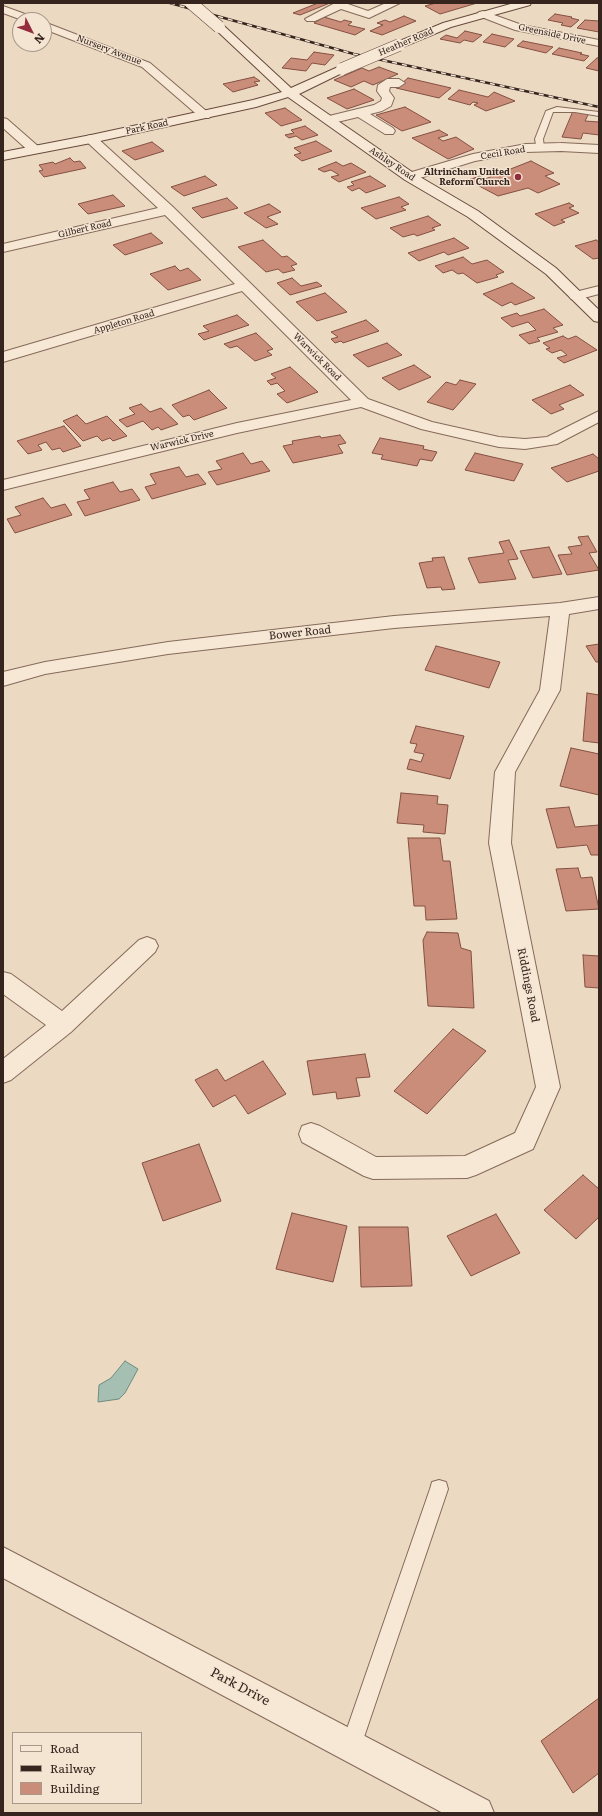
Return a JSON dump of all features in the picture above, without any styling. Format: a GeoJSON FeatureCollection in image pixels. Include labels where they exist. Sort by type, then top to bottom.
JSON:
{"type":"FeatureCollection","features":[{"type":"Feature","properties":{"kind":"street","name":"Ashley Road"},"geometry":{"type":"LineString","coordinates":[[190,3],[219,27],[290,93],[410,177],[473,214],[551,271],[599,318]]}},
{"type":"Feature","properties":{"kind":"street"},"geometry":{"type":"LineString","coordinates":[[311,19],[340,5],[369,15],[395,3]]}},
{"type":"Feature","properties":{"kind":"street","name":"Heather Road"},"geometry":{"type":"LineString","coordinates":[[290,93],[342,69],[447,25],[526,3]]}},
{"type":"Feature","properties":{"kind":"street","name":"Greenside Drive"},"geometry":{"type":"LineString","coordinates":[[483,14],[519,28],[599,43]]}},
{"type":"Feature","properties":{"kind":"street","name":"Nursery Avenue"},"geometry":{"type":"LineString","coordinates":[[52,28],[146,64],[205,115]]}},
{"type":"Feature","properties":{"kind":"street"},"geometry":{"type":"LineString","coordinates":[[329,120],[378,108],[387,103],[388,98],[383,91],[384,85],[387,83],[399,82]]}},
{"type":"Feature","properties":{"kind":"street","name":"Park Road"},"geometry":{"type":"LineString","coordinates":[[3,156],[205,115],[290,93]]}},
{"type":"Feature","properties":{"kind":"street"},"geometry":{"type":"LineString","coordinates":[[359,112],[390,131]]}},
{"type":"Feature","properties":{"kind":"street"},"geometry":{"type":"LineString","coordinates":[[3,122],[35,150]]}},
{"type":"Feature","properties":{"kind":"street","name":"Warwick Road"},"geometry":{"type":"LineString","coordinates":[[91,139],[168,210],[362,402],[427,426],[499,442],[525,444],[552,441],[599,416]]}},
{"type":"Feature","properties":{"kind":"street","name":"Cecil Road"},"geometry":{"type":"LineString","coordinates":[[410,177],[473,158],[526,148],[599,149]]}},
{"type":"Feature","properties":{"kind":"street","name":"Gilbert Road"},"geometry":{"type":"LineString","coordinates":[[3,248],[168,210]]}},
{"type":"Feature","properties":{"kind":"street","name":"Appleton Road"},"geometry":{"type":"LineString","coordinates":[[3,357],[244,286]]}},
{"type":"Feature","properties":{"kind":"street"},"geometry":{"type":"LineString","coordinates":[[576,296],[599,290]]}},
{"type":"Feature","properties":{"kind":"street","name":"Warwick Drive"},"geometry":{"type":"LineString","coordinates":[[3,485],[237,428],[362,402]]}},
{"type":"Feature","properties":{"kind":"street","name":"Bower Road"},"geometry":{"type":"LineString","coordinates":[[3,679],[45,668],[168,648],[394,622],[560,609],[599,603]]}},
{"type":"Feature","properties":{"kind":"street","name":"Riddings Road"},"geometry":{"type":"LineString","coordinates":[[310,1134],[373,1168],[467,1167],[524,1141],[548,1087],[501,851],[500,835],[505,772],[550,690],[560,609]]}},
{"type":"Feature","properties":{"kind":"street"},"geometry":{"type":"LineString","coordinates":[[3,1073],[63,1025],[147,946]]}},
{"type":"Feature","properties":{"kind":"street"},"geometry":{"type":"LineString","coordinates":[[3,981],[63,1025]]}},
{"type":"Feature","properties":{"kind":"street","name":"Park Drive"},"geometry":{"type":"LineString","coordinates":[[3,1562],[477,1813]]}},
{"type":"Feature","properties":{"kind":"lane"},"geometry":{"type":"LineString","coordinates":[[540,148],[539,139],[550,111],[557,109],[576,110],[599,114]]}},
{"type":"Feature","properties":{"kind":"lane"},"geometry":{"type":"LineString","coordinates":[[350,1746],[439,1489]]}},
{"type":"Feature","properties":{"kind":"shaded area"},"geometry":{"type":"Polygon","coordinates":[[[125,1361],[138,1369],[125,1393],[119,1399],[98,1402],[99,1385],[111,1378],[125,1361]]]}},
{"type":"Feature","properties":{"kind":"building"},"geometry":{"type":"Polygon","coordinates":[[[318,3],[330,3],[300,15],[293,13],[318,3]]]}},
{"type":"Feature","properties":{"kind":"building"},"geometry":{"type":"Polygon","coordinates":[[[436,3],[477,3],[440,14],[425,6],[436,3]]]}},
{"type":"Feature","properties":{"kind":"building"},"geometry":{"type":"Polygon","coordinates":[[[555,14],[572,17],[571,18],[579,20],[571,27],[561,25],[563,23],[548,20],[555,14]]]}},
{"type":"Feature","properties":{"kind":"building"},"geometry":{"type":"Polygon","coordinates":[[[404,16],[416,21],[382,35],[370,31],[383,25],[377,23],[385,20],[390,22],[404,16]]]}},
{"type":"Feature","properties":{"kind":"building"},"geometry":{"type":"Polygon","coordinates":[[[324,17],[341,22],[344,20],[352,22],[348,25],[365,29],[355,35],[314,23],[324,17]]]}},
{"type":"Feature","properties":{"kind":"building"},"geometry":{"type":"Polygon","coordinates":[[[585,20],[599,21],[599,32],[577,28],[585,20]]]}},
{"type":"Feature","properties":{"kind":"building"},"geometry":{"type":"Polygon","coordinates":[[[465,31],[482,35],[473,42],[464,40],[460,43],[440,39],[446,35],[457,38],[465,31]]]}},
{"type":"Feature","properties":{"kind":"building"},"geometry":{"type":"Polygon","coordinates":[[[492,34],[514,39],[505,47],[483,42],[492,34]]]}},
{"type":"Feature","properties":{"kind":"building"},"geometry":{"type":"Polygon","coordinates":[[[523,41],[553,47],[546,53],[517,46],[523,41]]]}},
{"type":"Feature","properties":{"kind":"building"},"geometry":{"type":"Polygon","coordinates":[[[559,48],[589,56],[584,61],[552,54],[559,48]]]}},
{"type":"Feature","properties":{"kind":"building"},"geometry":{"type":"Polygon","coordinates":[[[314,52],[334,55],[325,65],[312,63],[306,71],[282,68],[291,58],[307,60],[314,52]]]}},
{"type":"Feature","properties":{"kind":"building"},"geometry":{"type":"Polygon","coordinates":[[[597,58],[599,58],[599,71],[586,68],[597,58]]]}},
{"type":"Feature","properties":{"kind":"building"},"geometry":{"type":"Polygon","coordinates":[[[379,67],[398,74],[373,85],[364,81],[351,87],[334,80],[362,68],[369,71],[379,67]]]}},
{"type":"Feature","properties":{"kind":"building"},"geometry":{"type":"Polygon","coordinates":[[[254,77],[260,81],[254,82],[258,85],[233,92],[223,84],[254,77]]]}},
{"type":"Feature","properties":{"kind":"building"},"geometry":{"type":"Polygon","coordinates":[[[408,78],[451,88],[439,98],[396,88],[408,78]]]}},
{"type":"Feature","properties":{"kind":"building"},"geometry":{"type":"Polygon","coordinates":[[[354,89],[374,100],[347,109],[327,98],[354,89]]]}},
{"type":"Feature","properties":{"kind":"building"},"geometry":{"type":"Polygon","coordinates":[[[459,90],[488,97],[494,92],[515,101],[486,111],[474,105],[478,103],[473,102],[470,105],[448,99],[459,90]]]}},
{"type":"Feature","properties":{"kind":"building"},"geometry":{"type":"Polygon","coordinates":[[[405,107],[431,122],[402,131],[376,115],[405,107]]]}},
{"type":"Feature","properties":{"kind":"building"},"geometry":{"type":"Polygon","coordinates":[[[285,108],[302,120],[281,126],[265,113],[285,108]]]}},
{"type":"Feature","properties":{"kind":"building"},"geometry":{"type":"Polygon","coordinates":[[[573,111],[589,113],[585,121],[599,122],[599,135],[583,133],[581,139],[562,137],[573,111]]]}},
{"type":"Feature","properties":{"kind":"building"},"geometry":{"type":"Polygon","coordinates":[[[305,126],[318,135],[302,140],[296,136],[289,138],[285,135],[294,133],[291,130],[305,126]]]}},
{"type":"Feature","properties":{"kind":"building"},"geometry":{"type":"Polygon","coordinates":[[[439,130],[448,135],[438,138],[443,141],[456,137],[474,149],[448,159],[412,138],[439,130]]]}},
{"type":"Feature","properties":{"kind":"building"},"geometry":{"type":"Polygon","coordinates":[[[316,141],[332,151],[302,161],[294,155],[301,153],[294,148],[316,141]]]}},
{"type":"Feature","properties":{"kind":"building"},"geometry":{"type":"Polygon","coordinates":[[[152,142],[164,151],[135,160],[122,151],[152,142]]]}},
{"type":"Feature","properties":{"kind":"building"},"geometry":{"type":"Polygon","coordinates":[[[70,158],[74,162],[80,161],[86,168],[44,177],[39,171],[43,170],[39,165],[53,162],[55,164],[70,158]]]}},
{"type":"Feature","properties":{"kind":"building","name":"Altrincham United Reform Church"},"geometry":{"type":"Polygon","coordinates":[[[531,161],[554,173],[545,176],[560,184],[538,193],[528,188],[498,196],[468,180],[480,176],[485,179],[531,161]]]}},
{"type":"Feature","properties":{"kind":"building"},"geometry":{"type":"Polygon","coordinates":[[[336,162],[343,166],[351,163],[366,172],[339,182],[331,177],[339,175],[331,170],[324,172],[318,169],[336,162]]]}},
{"type":"Feature","properties":{"kind":"building"},"geometry":{"type":"Polygon","coordinates":[[[205,176],[217,185],[184,196],[171,187],[205,176]]]}},
{"type":"Feature","properties":{"kind":"building"},"geometry":{"type":"Polygon","coordinates":[[[370,176],[386,186],[366,193],[359,188],[352,191],[347,187],[354,185],[351,182],[370,176]]]}},
{"type":"Feature","properties":{"kind":"building"},"geometry":{"type":"Polygon","coordinates":[[[113,195],[125,206],[88,214],[78,204],[113,195]]]}},
{"type":"Feature","properties":{"kind":"building"},"geometry":{"type":"Polygon","coordinates":[[[399,197],[409,204],[401,207],[406,210],[376,219],[361,208],[399,197]]]}},
{"type":"Feature","properties":{"kind":"building"},"geometry":{"type":"Polygon","coordinates":[[[227,198],[238,208],[202,218],[192,208],[227,198]]]}},
{"type":"Feature","properties":{"kind":"building"},"geometry":{"type":"Polygon","coordinates":[[[569,203],[574,206],[569,208],[579,213],[561,220],[565,222],[554,226],[535,214],[569,203]]]}},
{"type":"Feature","properties":{"kind":"building"},"geometry":{"type":"Polygon","coordinates":[[[269,204],[281,212],[267,217],[278,224],[266,228],[244,213],[269,204]]]}},
{"type":"Feature","properties":{"kind":"building"},"geometry":{"type":"Polygon","coordinates":[[[428,216],[441,225],[432,228],[435,230],[417,236],[414,234],[403,237],[390,228],[428,216]]]}},
{"type":"Feature","properties":{"kind":"building"},"geometry":{"type":"Polygon","coordinates":[[[151,233],[163,243],[125,255],[113,245],[151,233]]]}},
{"type":"Feature","properties":{"kind":"building"},"geometry":{"type":"Polygon","coordinates":[[[454,238],[469,248],[448,255],[444,252],[419,261],[408,253],[454,238]]]}},
{"type":"Feature","properties":{"kind":"building"},"geometry":{"type":"Polygon","coordinates":[[[263,240],[282,257],[287,256],[297,264],[291,266],[295,270],[283,273],[278,269],[266,272],[238,247],[263,240]]]}},
{"type":"Feature","properties":{"kind":"building"},"geometry":{"type":"Polygon","coordinates":[[[596,240],[599,242],[599,258],[593,259],[575,246],[596,240]]]}},
{"type":"Feature","properties":{"kind":"building"},"geometry":{"type":"Polygon","coordinates":[[[463,257],[472,264],[487,260],[504,272],[496,275],[498,277],[477,283],[463,273],[458,274],[452,270],[443,273],[435,266],[463,257]]]}},
{"type":"Feature","properties":{"kind":"building"},"geometry":{"type":"Polygon","coordinates":[[[175,266],[180,271],[188,268],[201,280],[168,290],[150,274],[175,266]]]}},
{"type":"Feature","properties":{"kind":"building"},"geometry":{"type":"Polygon","coordinates":[[[292,278],[301,286],[317,282],[322,286],[290,295],[277,283],[292,278]]]}},
{"type":"Feature","properties":{"kind":"building"},"geometry":{"type":"Polygon","coordinates":[[[512,283],[535,298],[515,305],[511,302],[502,306],[483,294],[512,283]]]}},
{"type":"Feature","properties":{"kind":"building"},"geometry":{"type":"Polygon","coordinates":[[[325,293],[347,312],[317,321],[296,302],[325,293]]]}},
{"type":"Feature","properties":{"kind":"building"},"geometry":{"type":"Polygon","coordinates":[[[544,309],[563,325],[553,328],[558,332],[537,338],[540,341],[529,344],[519,335],[536,330],[528,322],[512,327],[501,318],[517,313],[520,316],[544,309]]]}},
{"type":"Feature","properties":{"kind":"building"},"geometry":{"type":"Polygon","coordinates":[[[237,315],[249,325],[204,340],[198,334],[209,331],[203,326],[237,315]]]}},
{"type":"Feature","properties":{"kind":"building"},"geometry":{"type":"Polygon","coordinates":[[[366,320],[379,331],[343,343],[341,341],[335,343],[331,339],[338,337],[331,332],[366,320]]]}},
{"type":"Feature","properties":{"kind":"building"},"geometry":{"type":"Polygon","coordinates":[[[256,333],[273,349],[267,351],[272,355],[255,361],[237,346],[230,348],[224,344],[256,333]]]}},
{"type":"Feature","properties":{"kind":"building"},"geometry":{"type":"Polygon","coordinates":[[[563,336],[568,339],[576,336],[597,350],[564,363],[557,358],[567,355],[561,350],[552,353],[546,349],[550,348],[543,343],[563,336]]]}},
{"type":"Feature","properties":{"kind":"building"},"geometry":{"type":"Polygon","coordinates":[[[387,343],[402,355],[368,367],[353,355],[387,343]]]}},
{"type":"Feature","properties":{"kind":"building"},"geometry":{"type":"Polygon","coordinates":[[[414,365],[431,377],[399,390],[382,378],[414,365]]]}},
{"type":"Feature","properties":{"kind":"building"},"geometry":{"type":"Polygon","coordinates":[[[290,367],[318,392],[287,403],[277,394],[285,391],[277,383],[271,385],[267,381],[276,378],[271,374],[290,367]]]}},
{"type":"Feature","properties":{"kind":"building"},"geometry":{"type":"Polygon","coordinates":[[[460,380],[476,384],[453,410],[427,402],[446,382],[456,385],[460,380]]]}},
{"type":"Feature","properties":{"kind":"building"},"geometry":{"type":"Polygon","coordinates":[[[570,385],[584,395],[559,405],[564,409],[551,414],[532,400],[570,385]]]}},
{"type":"Feature","properties":{"kind":"building"},"geometry":{"type":"Polygon","coordinates":[[[209,390],[227,408],[194,420],[189,415],[183,417],[172,405],[209,390]]]}},
{"type":"Feature","properties":{"kind":"building"},"geometry":{"type":"Polygon","coordinates":[[[141,404],[150,412],[161,408],[178,424],[161,430],[158,427],[152,430],[143,421],[127,427],[119,420],[135,414],[129,408],[141,404]]]}},
{"type":"Feature","properties":{"kind":"building"},"geometry":{"type":"Polygon","coordinates":[[[77,415],[86,424],[107,416],[127,436],[113,441],[110,438],[102,441],[97,436],[83,441],[63,421],[77,415]]]}},
{"type":"Feature","properties":{"kind":"building"},"geometry":{"type":"Polygon","coordinates":[[[64,426],[81,446],[63,452],[60,448],[52,450],[46,442],[38,445],[42,450],[28,454],[17,441],[64,426]]]}},
{"type":"Feature","properties":{"kind":"building"},"geometry":{"type":"Polygon","coordinates":[[[340,435],[346,443],[338,445],[343,453],[293,463],[283,446],[293,444],[292,441],[320,436],[321,438],[340,435]]]}},
{"type":"Feature","properties":{"kind":"building"},"geometry":{"type":"Polygon","coordinates":[[[380,438],[424,446],[423,449],[437,452],[432,461],[420,459],[417,466],[381,459],[383,455],[372,453],[380,438]]]}},
{"type":"Feature","properties":{"kind":"building"},"geometry":{"type":"Polygon","coordinates":[[[243,453],[251,464],[262,461],[270,471],[217,485],[208,472],[222,469],[216,461],[243,453]]]}},
{"type":"Feature","properties":{"kind":"building"},"geometry":{"type":"Polygon","coordinates":[[[475,453],[523,464],[514,481],[465,470],[475,453]]]}},
{"type":"Feature","properties":{"kind":"building"},"geometry":{"type":"Polygon","coordinates":[[[593,454],[599,459],[599,471],[567,482],[551,468],[593,454]]]}},
{"type":"Feature","properties":{"kind":"building"},"geometry":{"type":"Polygon","coordinates":[[[179,467],[186,477],[198,474],[206,484],[152,499],[145,487],[156,484],[150,474],[179,467]]]}},
{"type":"Feature","properties":{"kind":"building"},"geometry":{"type":"Polygon","coordinates":[[[113,482],[120,492],[132,489],[140,500],[85,516],[77,502],[90,499],[84,490],[113,482]]]}},
{"type":"Feature","properties":{"kind":"building"},"geometry":{"type":"Polygon","coordinates":[[[43,498],[51,508],[65,504],[72,515],[15,533],[7,519],[21,515],[15,507],[43,498]]]}},
{"type":"Feature","properties":{"kind":"building"},"geometry":{"type":"Polygon","coordinates":[[[588,536],[597,552],[589,553],[599,570],[567,575],[558,555],[572,554],[568,547],[582,545],[578,537],[588,536]]]}},
{"type":"Feature","properties":{"kind":"building"},"geometry":{"type":"Polygon","coordinates":[[[509,540],[518,559],[508,560],[516,579],[479,583],[468,558],[504,553],[499,542],[509,540]]]}},
{"type":"Feature","properties":{"kind":"building"},"geometry":{"type":"Polygon","coordinates":[[[549,547],[562,574],[533,578],[520,551],[549,547]]]}},
{"type":"Feature","properties":{"kind":"building"},"geometry":{"type":"Polygon","coordinates":[[[444,557],[455,589],[442,590],[441,587],[427,588],[419,563],[433,561],[432,558],[444,557]]]}},
{"type":"Feature","properties":{"kind":"building"},"geometry":{"type":"Polygon","coordinates":[[[599,644],[599,662],[596,662],[586,646],[599,644]]]}},
{"type":"Feature","properties":{"kind":"building"},"geometry":{"type":"Polygon","coordinates":[[[436,646],[500,662],[489,688],[425,670],[436,646]]]}},
{"type":"Feature","properties":{"kind":"building"},"geometry":{"type":"Polygon","coordinates":[[[587,693],[599,695],[599,743],[583,741],[587,693]]]}},
{"type":"Feature","properties":{"kind":"building"},"geometry":{"type":"Polygon","coordinates":[[[416,726],[464,736],[450,779],[407,769],[410,759],[421,762],[424,754],[414,752],[417,744],[410,743],[416,726]]]}},
{"type":"Feature","properties":{"kind":"building"},"geometry":{"type":"Polygon","coordinates":[[[571,748],[599,754],[599,795],[560,786],[571,748]]]}},
{"type":"Feature","properties":{"kind":"building"},"geometry":{"type":"Polygon","coordinates":[[[401,793],[438,796],[437,804],[448,805],[445,834],[423,832],[424,825],[397,823],[401,793]]]}},
{"type":"Feature","properties":{"kind":"building"},"geometry":{"type":"Polygon","coordinates":[[[569,807],[575,827],[599,825],[599,855],[591,855],[587,845],[557,848],[546,809],[569,807]]]}},
{"type":"Feature","properties":{"kind":"building"},"geometry":{"type":"Polygon","coordinates":[[[408,838],[440,838],[443,861],[450,861],[457,919],[426,920],[425,906],[414,906],[408,838]]]}},
{"type":"Feature","properties":{"kind":"building"},"geometry":{"type":"Polygon","coordinates":[[[578,868],[581,878],[592,877],[599,909],[566,911],[556,869],[578,868]]]}},
{"type":"Feature","properties":{"kind":"building"},"geometry":{"type":"Polygon","coordinates":[[[427,932],[458,933],[461,948],[471,951],[474,1008],[428,1006],[423,940],[427,932]]]}},
{"type":"Feature","properties":{"kind":"building"},"geometry":{"type":"Polygon","coordinates":[[[583,955],[599,956],[599,988],[585,987],[583,955]]]}},
{"type":"Feature","properties":{"kind":"building"},"geometry":{"type":"Polygon","coordinates":[[[453,1029],[486,1051],[427,1114],[394,1091],[453,1029]]]}},
{"type":"Feature","properties":{"kind":"building"},"geometry":{"type":"Polygon","coordinates":[[[365,1054],[370,1077],[356,1078],[360,1096],[337,1099],[336,1092],[313,1095],[307,1061],[365,1054]]]}},
{"type":"Feature","properties":{"kind":"building"},"geometry":{"type":"Polygon","coordinates":[[[263,1061],[286,1094],[248,1114],[235,1095],[213,1107],[195,1080],[217,1069],[225,1081],[263,1061]]]}},
{"type":"Feature","properties":{"kind":"building"},"geometry":{"type":"Polygon","coordinates":[[[199,1144],[221,1201],[163,1221],[142,1163],[199,1144]]]}},
{"type":"Feature","properties":{"kind":"building"},"geometry":{"type":"Polygon","coordinates":[[[583,1175],[599,1189],[599,1217],[576,1239],[544,1210],[583,1175]]]}},
{"type":"Feature","properties":{"kind":"building"},"geometry":{"type":"Polygon","coordinates":[[[292,1213],[347,1226],[333,1282],[276,1269],[292,1213]]]}},
{"type":"Feature","properties":{"kind":"building"},"geometry":{"type":"Polygon","coordinates":[[[496,1214],[520,1253],[471,1276],[447,1236],[496,1214]]]}},
{"type":"Feature","properties":{"kind":"building"},"geometry":{"type":"Polygon","coordinates":[[[359,1227],[408,1227],[412,1286],[361,1287],[359,1227]]]}},
{"type":"Feature","properties":{"kind":"building"},"geometry":{"type":"Polygon","coordinates":[[[599,1698],[599,1773],[573,1793],[541,1741],[599,1698]]]}},
{"type":"Feature","properties":{"kind":"railway"},"geometry":{"type":"LineString","coordinates":[[170,3],[354,54],[599,107]]}},
{"type":"Feature","properties":{"kind":"place","name":"Altrincham United Reform Church"},"geometry":{"type":"Point","coordinates":[518,177]}}]}
